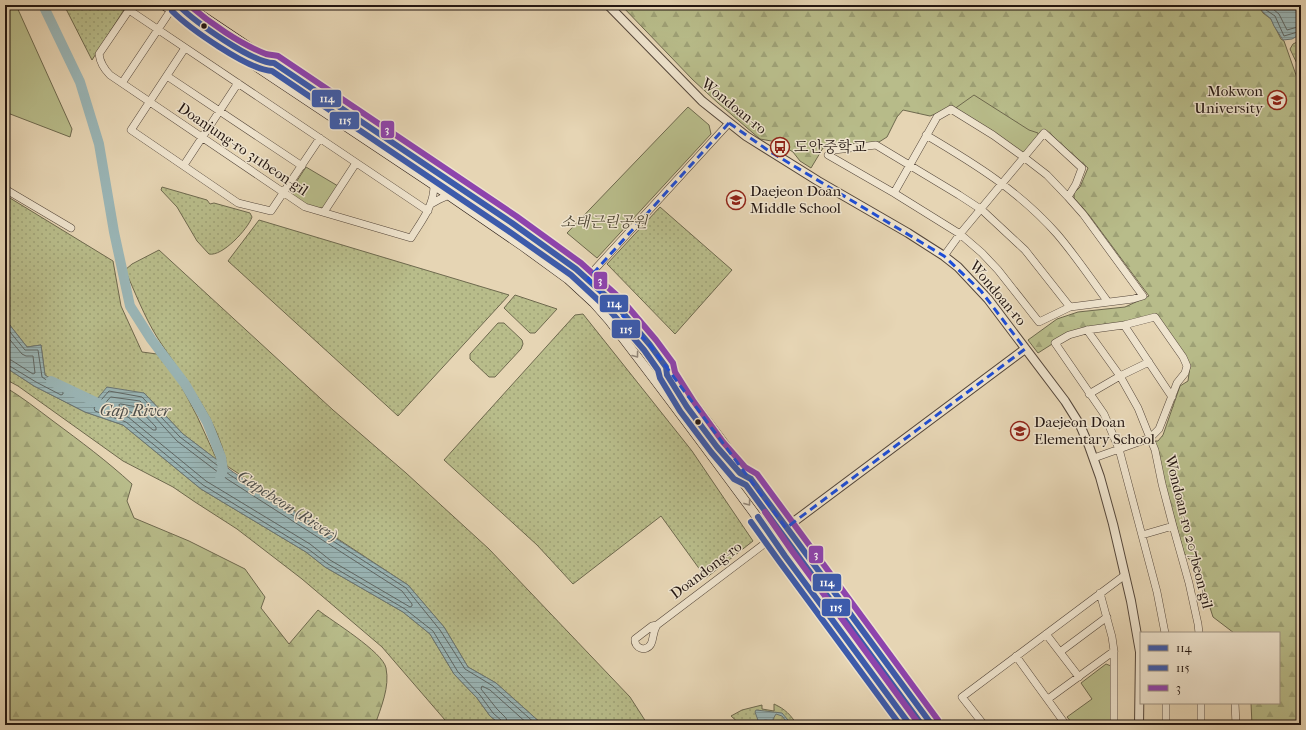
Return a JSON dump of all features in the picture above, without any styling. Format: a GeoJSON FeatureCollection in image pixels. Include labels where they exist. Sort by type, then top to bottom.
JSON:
{"type":"FeatureCollection","features":[{"type":"Feature","properties":{"kind":"main road"},"geometry":{"type":"LineString","coordinates":[[186,5],[512,223],[588,279],[617,306],[650,345],[932,725]]}},
{"type":"Feature","properties":{"kind":"main road"},"geometry":{"type":"LineString","coordinates":[[170,7],[449,195],[548,264],[594,303],[609,320],[726,474],[910,725]]}},
{"type":"Feature","properties":{"kind":"street","name":"Wondoan-ro"},"geometry":{"type":"LineString","coordinates":[[608,5],[702,101],[729,123],[769,151],[908,233],[944,256],[958,267],[981,291],[1065,401],[1080,425],[1094,458],[1113,524],[1125,575],[1136,625],[1140,652],[1140,725]]}},
{"type":"Feature","properties":{"kind":"street"},"geometry":{"type":"LineString","coordinates":[[122,83],[157,30],[170,7]]}},
{"type":"Feature","properties":{"kind":"street","name":"Doanjung-ro 311beon-gil"},"geometry":{"type":"LineString","coordinates":[[157,30],[129,10],[99,54],[105,70],[149,102],[283,193],[305,207],[411,238],[430,207]]}},
{"type":"Feature","properties":{"kind":"street"},"geometry":{"type":"LineString","coordinates":[[157,30],[356,163],[430,207]]}},
{"type":"Feature","properties":{"kind":"street"},"geometry":{"type":"LineString","coordinates":[[185,48],[131,130],[238,202],[271,211],[320,138]]}},
{"type":"Feature","properties":{"kind":"street"},"geometry":{"type":"LineString","coordinates":[[166,76],[302,166]]}},
{"type":"Feature","properties":{"kind":"street"},"geometry":{"type":"LineString","coordinates":[[184,165],[238,84]]}},
{"type":"Feature","properties":{"kind":"street"},"geometry":{"type":"LineString","coordinates":[[894,193],[910,165],[926,136],[937,117],[951,109],[993,135],[1047,176],[1068,197],[1143,296],[1133,299],[1070,307],[1039,322],[998,270],[982,253],[960,234],[894,193],[828,155],[834,150],[876,145],[910,165],[982,210],[1025,250],[1070,307]]}},
{"type":"Feature","properties":{"kind":"street"},"geometry":{"type":"LineString","coordinates":[[581,291],[596,268],[729,123]]}},
{"type":"Feature","properties":{"kind":"street"},"geometry":{"type":"LineString","coordinates":[[944,256],[960,234],[982,210],[1044,133],[1082,168],[1076,184],[1068,197]]}},
{"type":"Feature","properties":{"kind":"street"},"geometry":{"type":"LineString","coordinates":[[926,136],[978,167],[1024,201],[1056,233],[1108,302]]}},
{"type":"Feature","properties":{"kind":"street"},"geometry":{"type":"LineString","coordinates":[[324,212],[356,163]]}},
{"type":"Feature","properties":{"kind":"street"},"geometry":{"type":"LineString","coordinates":[[430,207],[434,185]]}},
{"type":"Feature","properties":{"kind":"street"},"geometry":{"type":"LineString","coordinates":[[5,189],[71,228]]}},
{"type":"Feature","properties":{"kind":"street"},"geometry":{"type":"LineString","coordinates":[[430,207],[440,199],[449,195]]}},
{"type":"Feature","properties":{"kind":"street","name":"Wondoan-ro 207beon-gil"},"geometry":{"type":"LineString","coordinates":[[1094,458],[1119,449],[1150,438],[1159,429],[1177,383],[1185,373],[1187,366],[1183,357],[1155,317],[1124,325],[1087,330],[1069,335],[1055,343],[1104,414],[1119,449],[1157,592],[1165,632]]}},
{"type":"Feature","properties":{"kind":"street"},"geometry":{"type":"LineString","coordinates":[[1124,325],[1172,397]]}},
{"type":"Feature","properties":{"kind":"street","name":"Wondoan-ro 207beon-gil"},"geometry":{"type":"LineString","coordinates":[[1087,330],[1120,376],[1138,408],[1155,450],[1162,484],[1189,582],[1199,632]]}},
{"type":"Feature","properties":{"kind":"street"},"geometry":{"type":"LineString","coordinates":[[772,538],[1025,349]]}},
{"type":"Feature","properties":{"kind":"street"},"geometry":{"type":"LineString","coordinates":[[1090,394],[1120,376],[1149,362]]}},
{"type":"Feature","properties":{"kind":"street"},"geometry":{"type":"LineString","coordinates":[[1142,534],[1173,526]]}},
{"type":"Feature","properties":{"kind":"street","name":"Doandong-ro"},"geometry":{"type":"LineString","coordinates":[[657,625],[772,538]]}},
{"type":"Feature","properties":{"kind":"street"},"geometry":{"type":"LineString","coordinates":[[984,725],[962,697],[1125,575]]}},
{"type":"Feature","properties":{"kind":"street"},"geometry":{"type":"LineString","coordinates":[[1100,594],[1107,616],[1114,651],[1114,725]]}},
{"type":"Feature","properties":{"kind":"street"},"geometry":{"type":"LineString","coordinates":[[1060,652],[1107,616]]}},
{"type":"Feature","properties":{"kind":"street"},"geometry":{"type":"LineString","coordinates":[[1046,634],[1079,677]]}},
{"type":"Feature","properties":{"kind":"street"},"geometry":{"type":"LineString","coordinates":[[1048,699],[1114,651]]}},
{"type":"Feature","properties":{"kind":"street"},"geometry":{"type":"LineString","coordinates":[[1016,656],[1066,725]]}},
{"type":"Feature","properties":{"kind":"street"},"geometry":{"type":"LineString","coordinates":[[1166,704],[1166,725]]}},
{"type":"Feature","properties":{"kind":"street"},"geometry":{"type":"LineString","coordinates":[[1201,704],[1201,725]]}},
{"type":"Feature","properties":{"kind":"street"},"geometry":{"type":"LineString","coordinates":[[1235,704],[1236,725]]}},
{"type":"Feature","properties":{"kind":"highlighted area"},"geometry":{"type":"Polygon","coordinates":[[[729,123],[769,151],[944,256],[981,291],[1025,349],[786,528],[650,345],[588,279],[729,123]]]}},
{"type":"Feature","properties":{"kind":"green space"},"geometry":{"type":"Polygon","coordinates":[[[5,5],[16,5],[72,129],[70,137],[5,112],[5,5]]]}},
{"type":"Feature","properties":{"kind":"green space"},"geometry":{"type":"Polygon","coordinates":[[[64,5],[127,5],[92,60],[64,5]]]}},
{"type":"Feature","properties":{"kind":"green space"},"geometry":{"type":"Polygon","coordinates":[[[621,5],[1259,5],[1263,13],[1271,19],[1281,39],[1284,41],[1301,89],[1301,725],[1252,725],[1251,704],[1280,704],[1280,632],[1233,632],[1213,617],[1198,570],[1184,553],[1154,446],[1156,441],[1158,441],[1163,435],[1180,386],[1188,381],[1190,366],[1155,316],[1068,334],[1038,353],[1028,340],[1057,319],[1078,312],[1125,307],[1149,296],[1089,215],[1074,198],[1074,193],[1080,187],[1088,168],[1048,132],[1042,130],[1025,154],[951,108],[930,116],[903,110],[897,117],[887,137],[879,142],[853,147],[823,148],[811,168],[800,161],[793,152],[777,142],[760,139],[693,80],[621,5]]]}},
{"type":"Feature","properties":{"kind":"green space"},"geometry":{"type":"Polygon","coordinates":[[[1301,40],[1301,72],[1290,49],[1293,44],[1301,40]]]}},
{"type":"Feature","properties":{"kind":"green space"},"geometry":{"type":"Polygon","coordinates":[[[974,95],[1029,130],[1038,133],[1025,153],[1021,153],[950,112],[974,95]]]}},
{"type":"Feature","properties":{"kind":"green space","name":"소태근린공원"},"geometry":{"type":"Polygon","coordinates":[[[688,107],[709,125],[711,134],[597,258],[567,233],[688,107]]]}},
{"type":"Feature","properties":{"kind":"green space"},"geometry":{"type":"Polygon","coordinates":[[[306,167],[338,186],[324,207],[311,207],[291,194],[291,190],[306,167]]]}},
{"type":"Feature","properties":{"kind":"green space"},"geometry":{"type":"Polygon","coordinates":[[[162,187],[207,200],[210,204],[214,203],[250,213],[252,217],[250,222],[234,241],[221,251],[214,254],[209,254],[197,241],[177,207],[161,190],[162,187]]]}},
{"type":"Feature","properties":{"kind":"green space"},"geometry":{"type":"Polygon","coordinates":[[[5,195],[113,261],[121,306],[142,352],[157,354],[175,374],[197,416],[217,460],[183,434],[144,393],[92,405],[45,375],[41,345],[27,347],[5,319],[5,195]]]}},
{"type":"Feature","properties":{"kind":"green space"},"geometry":{"type":"Polygon","coordinates":[[[660,207],[732,270],[675,334],[607,264],[660,207]]]}},
{"type":"Feature","properties":{"kind":"green space"},"geometry":{"type":"Polygon","coordinates":[[[259,220],[509,295],[398,416],[228,261],[259,220]]]}},
{"type":"Feature","properties":{"kind":"green space"},"geometry":{"type":"Polygon","coordinates":[[[159,250],[333,410],[406,473],[489,549],[630,697],[648,725],[543,725],[496,683],[468,667],[444,627],[408,585],[227,466],[216,431],[208,414],[152,329],[125,270],[132,264],[159,250]]]}},
{"type":"Feature","properties":{"kind":"green space"},"geometry":{"type":"Polygon","coordinates":[[[515,295],[557,309],[535,333],[530,333],[504,308],[515,295]]]}},
{"type":"Feature","properties":{"kind":"green space"},"geometry":{"type":"Polygon","coordinates":[[[583,314],[692,451],[753,541],[706,578],[661,516],[573,584],[537,545],[444,460],[575,315],[583,314]]]}},
{"type":"Feature","properties":{"kind":"green space"},"geometry":{"type":"Polygon","coordinates":[[[498,323],[504,323],[522,340],[523,344],[521,349],[495,377],[489,377],[470,359],[470,354],[498,323]]]}},
{"type":"Feature","properties":{"kind":"green space"},"geometry":{"type":"Polygon","coordinates":[[[5,367],[34,386],[85,412],[123,425],[201,489],[306,552],[325,567],[403,612],[430,634],[454,674],[477,698],[490,716],[501,725],[447,725],[445,720],[382,647],[302,579],[237,529],[173,487],[123,461],[18,386],[5,379],[5,367]]]}},
{"type":"Feature","properties":{"kind":"green space"},"geometry":{"type":"Polygon","coordinates":[[[5,387],[29,403],[83,444],[132,484],[127,501],[134,518],[189,541],[245,569],[265,597],[261,608],[289,644],[318,610],[356,637],[376,654],[383,661],[386,668],[387,682],[375,725],[5,725],[5,387]]]}},
{"type":"Feature","properties":{"kind":"green space"},"geometry":{"type":"Polygon","coordinates":[[[1106,664],[1111,666],[1111,725],[1074,725],[1067,717],[1092,699],[1081,683],[1106,664]]]}},
{"type":"Feature","properties":{"kind":"green space"},"geometry":{"type":"Polygon","coordinates":[[[774,704],[787,713],[797,725],[741,725],[731,716],[742,710],[762,705],[762,709],[774,711],[774,704]]]}},
{"type":"Feature","properties":{"kind":"water"},"geometry":{"type":"Polygon","coordinates":[[[1259,5],[1301,5],[1301,34],[1292,39],[1283,40],[1271,19],[1264,13],[1259,5]]]}},
{"type":"Feature","properties":{"kind":"water","name":"Gap River"},"geometry":{"type":"Polygon","coordinates":[[[5,319],[27,347],[41,345],[45,375],[92,405],[107,387],[144,393],[183,434],[233,472],[408,585],[444,627],[468,667],[496,683],[543,725],[501,725],[490,716],[477,698],[454,674],[430,634],[403,612],[325,567],[306,552],[201,489],[123,425],[85,412],[34,386],[5,367],[5,319]]]}},
{"type":"Feature","properties":{"kind":"water"},"geometry":{"type":"Polygon","coordinates":[[[756,710],[782,713],[788,720],[789,725],[782,716],[776,714],[773,719],[774,722],[765,720],[759,723],[755,712],[756,710]]]}},
{"type":"Feature","properties":{"kind":"waterway"},"geometry":{"type":"LineString","coordinates":[[43,5],[80,82],[99,144],[114,232],[130,306],[151,339],[185,384],[207,422],[221,457],[223,470],[220,476]]}},
{"type":"Feature","properties":{"kind":"waterway","name":"Gapcheon (River)"},"geometry":{"type":"LineString","coordinates":[[51,381],[106,407]]}},
{"type":"Feature","properties":{"kind":"transit line","name":"114"},"geometry":{"type":"LineString","coordinates":[[178,5],[197,21],[224,40],[252,56],[274,63],[512,223],[576,269],[617,306],[650,345],[666,367],[667,375],[687,407],[717,447],[740,473],[751,479],[932,725]]}},
{"type":"Feature","properties":{"kind":"transit line","name":"3"},"geometry":{"type":"LineString","coordinates":[[189,5],[206,19],[236,39],[256,50],[266,54],[278,56],[516,216],[581,263],[622,300],[656,340],[673,363],[675,372],[694,402],[723,442],[745,467],[757,474],[938,720]]}},
{"type":"Feature","properties":{"kind":"transit line","name":"115"},"geometry":{"type":"LineString","coordinates":[[172,11],[219,47],[249,64],[272,71],[507,230],[571,275],[611,312],[644,350],[658,370],[660,378],[680,411],[711,452],[734,479],[746,485],[922,725]]}},
{"type":"Feature","properties":{"kind":"transit line","name":"3"},"geometry":{"type":"LineString","coordinates":[[765,512],[916,720]]}},
{"type":"Feature","properties":{"kind":"transit line","name":"114"},"geometry":{"type":"LineString","coordinates":[[758,517],[785,556],[910,725]]}},
{"type":"Feature","properties":{"kind":"transit line","name":"115"},"geometry":{"type":"LineString","coordinates":[[751,522],[900,725]]}},
{"type":"Feature","properties":{"kind":"place","name":"Mokwon University"},"geometry":{"type":"Point","coordinates":[1277,100]}},
{"type":"Feature","properties":{"kind":"place","name":"도안중학교"},"geometry":{"type":"Point","coordinates":[780,147]}},
{"type":"Feature","properties":{"kind":"place","name":"Daejeon Doan Middle School"},"geometry":{"type":"Point","coordinates":[736,200]}},
{"type":"Feature","properties":{"kind":"place","name":"Daejeon Doan Elementary School"},"geometry":{"type":"Point","coordinates":[1020,431]}}]}
